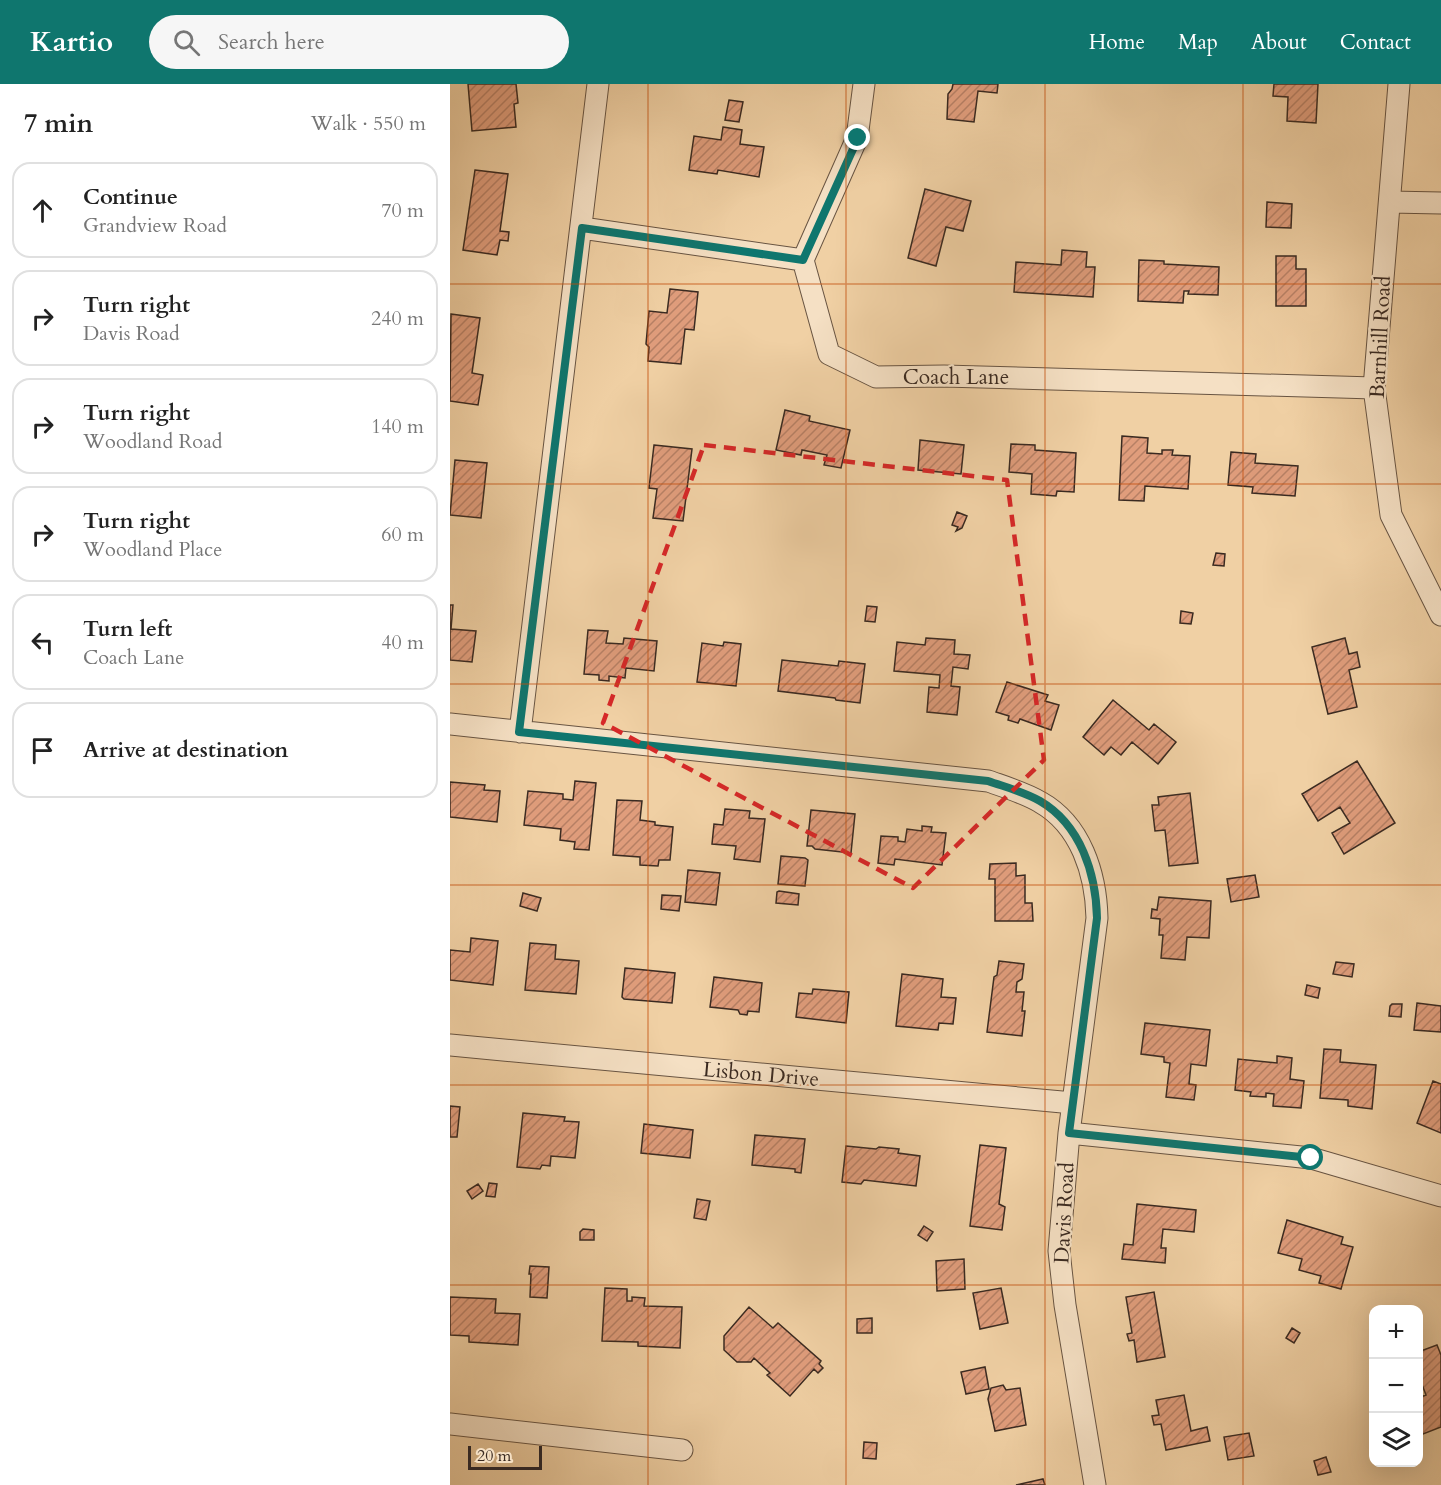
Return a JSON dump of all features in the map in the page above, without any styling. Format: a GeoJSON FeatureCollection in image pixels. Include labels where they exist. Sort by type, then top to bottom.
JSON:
{"type":"FeatureCollection","features":[{"type":"Feature","properties":{"kind":"street"},"geometry":{"type":"LineString","coordinates":[[519,732],[598,84]]}},
{"type":"Feature","properties":{"kind":"street"},"geometry":{"type":"LineString","coordinates":[[582,228],[803,260],[858,138],[864,84]]}},
{"type":"Feature","properties":{"kind":"street","name":"Barnhill Road"},"geometry":{"type":"LineString","coordinates":[[1399,84],[1374,388],[1391,515],[1441,615]]}},
{"type":"Feature","properties":{"kind":"street"},"geometry":{"type":"LineString","coordinates":[[1389,202],[1441,203]]}},
{"type":"Feature","properties":{"kind":"street","name":"Coach Lane"},"geometry":{"type":"LineString","coordinates":[[803,260],[830,354],[876,377],[944,376],[1374,388]]}},
{"type":"Feature","properties":{"kind":"street","name":"Davis Road"},"geometry":{"type":"LineString","coordinates":[[450,724],[988,781],[1040,801],[1058,815],[1086,856],[1093,876],[1096,897],[1097,918],[1069,1133],[1059,1251],[1065,1305],[1095,1485]]}},
{"type":"Feature","properties":{"kind":"street","name":"Lisbon Drive"},"geometry":{"type":"LineString","coordinates":[[450,1045],[1073,1103]]}},
{"type":"Feature","properties":{"kind":"street"},"geometry":{"type":"LineString","coordinates":[[1069,1133],[1311,1158],[1441,1196]]}},
{"type":"Feature","properties":{"kind":"street"},"geometry":{"type":"LineString","coordinates":[[450,1424],[682,1450]]}},
{"type":"Feature","properties":{"kind":"highlighted area"},"geometry":{"type":"Polygon","coordinates":[[[704,445],[1007,480],[1044,760],[913,888],[603,723],[704,445]]]}},
{"type":"Feature","properties":{"kind":"building"},"geometry":{"type":"Polygon","coordinates":[[[468,84],[516,84],[518,103],[514,104],[516,127],[472,131],[468,84]]]}},
{"type":"Feature","properties":{"kind":"building"},"geometry":{"type":"Polygon","coordinates":[[[953,84],[998,84],[997,93],[978,91],[974,122],[947,119],[948,94],[953,84]]]}},
{"type":"Feature","properties":{"kind":"building"},"geometry":{"type":"Polygon","coordinates":[[[1274,84],[1318,84],[1316,123],[1287,121],[1288,97],[1273,96],[1274,84]]]}},
{"type":"Feature","properties":{"kind":"building"},"geometry":{"type":"Polygon","coordinates":[[[729,100],[743,102],[739,122],[725,120],[729,100]]]}},
{"type":"Feature","properties":{"kind":"building"},"geometry":{"type":"Polygon","coordinates":[[[723,127],[742,130],[740,144],[764,147],[759,177],[718,170],[717,174],[689,170],[694,136],[721,140],[723,127]]]}},
{"type":"Feature","properties":{"kind":"building"},"geometry":{"type":"Polygon","coordinates":[[[475,170],[508,174],[500,231],[509,232],[508,241],[500,240],[497,255],[463,250],[475,170]]]}},
{"type":"Feature","properties":{"kind":"building"},"geometry":{"type":"Polygon","coordinates":[[[925,189],[971,201],[963,231],[946,227],[936,266],[908,258],[925,189]]]}},
{"type":"Feature","properties":{"kind":"building"},"geometry":{"type":"Polygon","coordinates":[[[1267,202],[1292,204],[1291,228],[1266,227],[1267,202]]]}},
{"type":"Feature","properties":{"kind":"building"},"geometry":{"type":"Polygon","coordinates":[[[1062,250],[1087,252],[1086,267],[1095,267],[1093,297],[1014,292],[1016,262],[1061,265],[1062,250]]]}},
{"type":"Feature","properties":{"kind":"building"},"geometry":{"type":"Polygon","coordinates":[[[1276,256],[1296,256],[1296,269],[1306,269],[1306,306],[1276,306],[1276,256]]]}},
{"type":"Feature","properties":{"kind":"building"},"geometry":{"type":"Polygon","coordinates":[[[1139,260],[1164,261],[1164,264],[1219,267],[1218,295],[1188,294],[1189,291],[1184,291],[1183,303],[1138,301],[1139,260]]]}},
{"type":"Feature","properties":{"kind":"building"},"geometry":{"type":"Polygon","coordinates":[[[670,289],[698,292],[694,330],[685,329],[681,364],[648,361],[649,347],[646,344],[649,311],[667,313],[670,289]]]}},
{"type":"Feature","properties":{"kind":"building"},"geometry":{"type":"Polygon","coordinates":[[[451,314],[480,318],[472,373],[483,375],[478,405],[450,401],[451,314]]]}},
{"type":"Feature","properties":{"kind":"building"},"geometry":{"type":"Polygon","coordinates":[[[785,410],[810,416],[809,421],[850,430],[841,468],[824,465],[827,455],[802,450],[801,455],[776,450],[785,410]]]}},
{"type":"Feature","properties":{"kind":"building"},"geometry":{"type":"Polygon","coordinates":[[[1122,436],[1148,438],[1147,453],[1162,454],[1162,450],[1173,450],[1172,455],[1190,456],[1188,489],[1145,486],[1144,501],[1119,500],[1122,436]]]}},
{"type":"Feature","properties":{"kind":"building"},"geometry":{"type":"Polygon","coordinates":[[[920,440],[964,445],[961,474],[918,470],[920,440]]]}},
{"type":"Feature","properties":{"kind":"building"},"geometry":{"type":"Polygon","coordinates":[[[1011,444],[1035,445],[1035,450],[1076,453],[1074,492],[1057,491],[1056,496],[1031,494],[1032,474],[1009,472],[1011,444]]]}},
{"type":"Feature","properties":{"kind":"building"},"geometry":{"type":"Polygon","coordinates":[[[654,445],[692,449],[683,521],[653,518],[657,489],[649,488],[654,445]]]}},
{"type":"Feature","properties":{"kind":"building"},"geometry":{"type":"Polygon","coordinates":[[[1231,452],[1256,454],[1255,463],[1298,466],[1295,496],[1252,493],[1253,487],[1228,485],[1231,452]]]}},
{"type":"Feature","properties":{"kind":"building"},"geometry":{"type":"Polygon","coordinates":[[[455,460],[487,463],[481,518],[450,515],[455,460]]]}},
{"type":"Feature","properties":{"kind":"building"},"geometry":{"type":"Polygon","coordinates":[[[957,512],[967,516],[962,528],[956,531],[958,527],[952,525],[957,512]]]}},
{"type":"Feature","properties":{"kind":"building"},"geometry":{"type":"Polygon","coordinates":[[[1216,553],[1225,554],[1224,566],[1213,565],[1216,553]]]}},
{"type":"Feature","properties":{"kind":"building"},"geometry":{"type":"Polygon","coordinates":[[[450,605],[453,605],[451,629],[476,631],[472,662],[450,660],[450,605]]]}},
{"type":"Feature","properties":{"kind":"building"},"geometry":{"type":"Polygon","coordinates":[[[867,606],[877,607],[875,622],[865,621],[867,606]]]}},
{"type":"Feature","properties":{"kind":"building"},"geometry":{"type":"Polygon","coordinates":[[[1181,611],[1193,613],[1191,624],[1180,623],[1181,611]]]}},
{"type":"Feature","properties":{"kind":"building"},"geometry":{"type":"Polygon","coordinates":[[[588,630],[608,631],[606,643],[623,644],[624,638],[657,641],[654,671],[626,668],[625,678],[609,676],[609,681],[599,680],[599,675],[584,674],[588,630]]]}},
{"type":"Feature","properties":{"kind":"building"},"geometry":{"type":"Polygon","coordinates":[[[926,638],[955,640],[954,654],[970,655],[968,669],[953,667],[951,686],[960,687],[957,715],[927,712],[929,687],[939,688],[940,675],[894,671],[897,642],[925,645],[926,638]]]}},
{"type":"Feature","properties":{"kind":"building"},"geometry":{"type":"Polygon","coordinates":[[[1345,638],[1349,654],[1357,652],[1360,667],[1349,670],[1357,707],[1328,714],[1312,647],[1345,638]]]}},
{"type":"Feature","properties":{"kind":"building"},"geometry":{"type":"Polygon","coordinates":[[[724,642],[741,644],[736,686],[697,682],[702,643],[723,646],[724,642]]]}},
{"type":"Feature","properties":{"kind":"building"},"geometry":{"type":"Polygon","coordinates":[[[782,660],[838,666],[839,661],[865,664],[860,703],[778,691],[782,660]]]}},
{"type":"Feature","properties":{"kind":"building"},"geometry":{"type":"Polygon","coordinates":[[[1007,682],[1048,695],[1045,701],[1059,705],[1051,730],[1020,719],[1018,723],[1008,720],[1009,716],[996,712],[1007,682]]]}},
{"type":"Feature","properties":{"kind":"building"},"geometry":{"type":"Polygon","coordinates":[[[1113,700],[1149,730],[1154,724],[1176,742],[1158,764],[1132,742],[1121,755],[1111,747],[1104,755],[1083,737],[1113,700]]]}},
{"type":"Feature","properties":{"kind":"building"},"geometry":{"type":"Polygon","coordinates":[[[1357,761],[1395,823],[1344,854],[1332,833],[1350,823],[1340,807],[1318,821],[1302,794],[1357,761]]]}},
{"type":"Feature","properties":{"kind":"building"},"geometry":{"type":"Polygon","coordinates":[[[575,781],[596,783],[589,850],[574,849],[575,842],[560,840],[561,829],[524,825],[528,791],[563,794],[563,799],[573,800],[575,781]]]}},
{"type":"Feature","properties":{"kind":"building"},"geometry":{"type":"Polygon","coordinates":[[[450,782],[485,785],[484,790],[500,791],[497,822],[450,817],[450,782]]]}},
{"type":"Feature","properties":{"kind":"building"},"geometry":{"type":"Polygon","coordinates":[[[1190,793],[1198,863],[1169,866],[1165,830],[1155,831],[1152,805],[1159,805],[1158,797],[1190,793]]]}},
{"type":"Feature","properties":{"kind":"building"},"geometry":{"type":"Polygon","coordinates":[[[617,800],[642,801],[640,820],[673,827],[670,860],[659,860],[658,866],[640,865],[640,857],[613,855],[617,800]]]}},
{"type":"Feature","properties":{"kind":"building"},"geometry":{"type":"Polygon","coordinates":[[[725,809],[750,811],[749,818],[765,819],[760,862],[734,859],[736,846],[712,844],[714,824],[723,825],[725,809]]]}},
{"type":"Feature","properties":{"kind":"building"},"geometry":{"type":"Polygon","coordinates":[[[811,810],[855,814],[851,853],[807,846],[811,810]]]}},
{"type":"Feature","properties":{"kind":"building"},"geometry":{"type":"Polygon","coordinates":[[[922,826],[932,827],[931,832],[946,833],[942,865],[895,859],[894,865],[878,863],[881,836],[898,837],[898,841],[905,842],[907,829],[922,831],[922,826]]]}},
{"type":"Feature","properties":{"kind":"building"},"geometry":{"type":"Polygon","coordinates":[[[781,856],[808,860],[805,886],[778,884],[781,856]]]}},
{"type":"Feature","properties":{"kind":"building"},"geometry":{"type":"Polygon","coordinates":[[[1016,863],[1016,876],[1025,875],[1025,903],[1032,903],[1033,921],[995,921],[995,879],[989,879],[990,864],[1016,863]]]}},
{"type":"Feature","properties":{"kind":"building"},"geometry":{"type":"Polygon","coordinates":[[[688,870],[720,873],[716,905],[685,902],[688,870]]]}},
{"type":"Feature","properties":{"kind":"building"},"geometry":{"type":"Polygon","coordinates":[[[1255,875],[1259,897],[1231,902],[1227,879],[1255,875]]]}},
{"type":"Feature","properties":{"kind":"building"},"geometry":{"type":"Polygon","coordinates":[[[779,891],[799,894],[798,905],[776,903],[779,891]]]}},
{"type":"Feature","properties":{"kind":"building"},"geometry":{"type":"Polygon","coordinates":[[[523,893],[541,898],[537,911],[520,906],[523,893]]]}},
{"type":"Feature","properties":{"kind":"building"},"geometry":{"type":"Polygon","coordinates":[[[662,895],[681,896],[679,911],[661,909],[662,895]]]}},
{"type":"Feature","properties":{"kind":"building"},"geometry":{"type":"Polygon","coordinates":[[[1159,897],[1211,901],[1209,938],[1187,937],[1185,960],[1161,958],[1163,935],[1159,935],[1160,919],[1151,918],[1152,909],[1157,910],[1159,897]]]}},
{"type":"Feature","properties":{"kind":"building"},"geometry":{"type":"Polygon","coordinates":[[[471,938],[498,941],[493,985],[450,980],[450,950],[470,952],[471,938]]]}},
{"type":"Feature","properties":{"kind":"building"},"geometry":{"type":"Polygon","coordinates":[[[530,943],[556,945],[555,959],[579,961],[576,994],[525,990],[530,943]]]}},
{"type":"Feature","properties":{"kind":"building"},"geometry":{"type":"Polygon","coordinates":[[[999,961],[1024,964],[1022,979],[1017,982],[1016,992],[1024,992],[1022,1011],[1025,1011],[1022,1036],[987,1032],[994,977],[997,975],[999,961]]]}},
{"type":"Feature","properties":{"kind":"building"},"geometry":{"type":"Polygon","coordinates":[[[1336,962],[1354,964],[1352,977],[1333,974],[1336,962]]]}},
{"type":"Feature","properties":{"kind":"building"},"geometry":{"type":"Polygon","coordinates":[[[625,968],[675,973],[672,1003],[624,999],[622,997],[625,968]]]}},
{"type":"Feature","properties":{"kind":"building"},"geometry":{"type":"Polygon","coordinates":[[[902,974],[943,979],[941,997],[956,998],[953,1024],[939,1023],[938,1030],[896,1026],[902,974]]]}},
{"type":"Feature","properties":{"kind":"building"},"geometry":{"type":"Polygon","coordinates":[[[714,977],[762,983],[759,1012],[748,1011],[747,1015],[740,1014],[738,1010],[710,1007],[714,977]]]}},
{"type":"Feature","properties":{"kind":"building"},"geometry":{"type":"Polygon","coordinates":[[[1307,985],[1320,988],[1318,998],[1305,995],[1307,985]]]}},
{"type":"Feature","properties":{"kind":"building"},"geometry":{"type":"Polygon","coordinates":[[[813,989],[849,992],[846,1023],[796,1017],[799,993],[812,994],[813,989]]]}},
{"type":"Feature","properties":{"kind":"building"},"geometry":{"type":"Polygon","coordinates":[[[1417,1003],[1441,1006],[1441,1032],[1414,1030],[1417,1003]]]}},
{"type":"Feature","properties":{"kind":"building"},"geometry":{"type":"Polygon","coordinates":[[[1392,1004],[1402,1004],[1401,1017],[1389,1016],[1392,1004]]]}},
{"type":"Feature","properties":{"kind":"building"},"geometry":{"type":"Polygon","coordinates":[[[1145,1023],[1210,1030],[1206,1066],[1191,1064],[1189,1084],[1196,1085],[1194,1100],[1166,1097],[1170,1063],[1164,1062],[1164,1057],[1141,1054],[1145,1023]]]}},
{"type":"Feature","properties":{"kind":"building"},"geometry":{"type":"Polygon","coordinates":[[[1324,1049],[1341,1050],[1340,1062],[1376,1065],[1372,1109],[1348,1106],[1348,1100],[1320,1098],[1324,1049]]]}},
{"type":"Feature","properties":{"kind":"building"},"geometry":{"type":"Polygon","coordinates":[[[1277,1056],[1292,1058],[1290,1079],[1304,1081],[1301,1108],[1273,1106],[1274,1094],[1266,1093],[1266,1097],[1250,1096],[1251,1092],[1235,1090],[1238,1059],[1277,1063],[1277,1056]]]}},
{"type":"Feature","properties":{"kind":"building"},"geometry":{"type":"Polygon","coordinates":[[[1433,1081],[1441,1084],[1441,1133],[1417,1123],[1433,1081]]]}},
{"type":"Feature","properties":{"kind":"building"},"geometry":{"type":"Polygon","coordinates":[[[450,1106],[460,1107],[457,1137],[450,1137],[450,1106]]]}},
{"type":"Feature","properties":{"kind":"building"},"geometry":{"type":"Polygon","coordinates":[[[523,1113],[565,1117],[564,1121],[579,1122],[575,1158],[551,1156],[550,1166],[542,1165],[540,1169],[517,1167],[523,1113]]]}},
{"type":"Feature","properties":{"kind":"building"},"geometry":{"type":"Polygon","coordinates":[[[644,1124],[693,1130],[690,1158],[641,1153],[644,1124]]]}},
{"type":"Feature","properties":{"kind":"building"},"geometry":{"type":"Polygon","coordinates":[[[755,1135],[805,1139],[801,1173],[795,1172],[795,1169],[752,1165],[755,1135]]]}},
{"type":"Feature","properties":{"kind":"building"},"geometry":{"type":"Polygon","coordinates":[[[980,1145],[1006,1148],[999,1204],[1005,1207],[1002,1230],[970,1226],[980,1145]]]}},
{"type":"Feature","properties":{"kind":"building"},"geometry":{"type":"Polygon","coordinates":[[[846,1146],[899,1149],[898,1153],[920,1156],[916,1186],[864,1180],[861,1184],[842,1182],[846,1146]]]}},
{"type":"Feature","properties":{"kind":"building"},"geometry":{"type":"Polygon","coordinates":[[[489,1183],[497,1184],[495,1197],[486,1196],[489,1183]]]}},
{"type":"Feature","properties":{"kind":"building"},"geometry":{"type":"Polygon","coordinates":[[[478,1184],[483,1191],[472,1199],[467,1191],[478,1184]]]}},
{"type":"Feature","properties":{"kind":"building"},"geometry":{"type":"Polygon","coordinates":[[[697,1199],[710,1201],[706,1220],[694,1218],[697,1199]]]}},
{"type":"Feature","properties":{"kind":"building"},"geometry":{"type":"Polygon","coordinates":[[[1137,1204],[1196,1210],[1194,1232],[1163,1229],[1161,1248],[1166,1248],[1165,1263],[1122,1259],[1124,1244],[1133,1245],[1137,1204]]]}},
{"type":"Feature","properties":{"kind":"building"},"geometry":{"type":"Polygon","coordinates":[[[1287,1220],[1343,1237],[1341,1244],[1353,1247],[1341,1289],[1319,1283],[1321,1276],[1299,1270],[1302,1259],[1278,1253],[1287,1220]]]}},
{"type":"Feature","properties":{"kind":"building"},"geometry":{"type":"Polygon","coordinates":[[[924,1226],[933,1232],[927,1241],[918,1235],[924,1226]]]}},
{"type":"Feature","properties":{"kind":"building"},"geometry":{"type":"Polygon","coordinates":[[[583,1229],[594,1230],[594,1240],[580,1240],[580,1232],[583,1229]]]}},
{"type":"Feature","properties":{"kind":"building"},"geometry":{"type":"Polygon","coordinates":[[[964,1259],[965,1289],[937,1291],[936,1261],[964,1259]]]}},
{"type":"Feature","properties":{"kind":"building"},"geometry":{"type":"Polygon","coordinates":[[[530,1266],[549,1267],[547,1298],[530,1297],[530,1266]]]}},
{"type":"Feature","properties":{"kind":"building"},"geometry":{"type":"Polygon","coordinates":[[[605,1288],[627,1289],[627,1301],[632,1301],[632,1297],[645,1298],[644,1306],[682,1307],[680,1348],[638,1346],[638,1342],[602,1341],[605,1288]]]}},
{"type":"Feature","properties":{"kind":"building"},"geometry":{"type":"Polygon","coordinates":[[[1001,1288],[1008,1323],[980,1329],[973,1293],[1001,1288]]]}},
{"type":"Feature","properties":{"kind":"building"},"geometry":{"type":"Polygon","coordinates":[[[1154,1292],[1165,1357],[1137,1362],[1134,1340],[1129,1341],[1127,1334],[1132,1333],[1126,1297],[1154,1292]]]}},
{"type":"Feature","properties":{"kind":"building"},"geometry":{"type":"Polygon","coordinates":[[[450,1297],[496,1299],[495,1313],[520,1314],[518,1345],[469,1342],[469,1336],[450,1335],[450,1297]]]}},
{"type":"Feature","properties":{"kind":"building"},"geometry":{"type":"Polygon","coordinates":[[[749,1307],[773,1328],[778,1323],[821,1361],[819,1364],[823,1368],[818,1373],[814,1369],[790,1396],[767,1375],[770,1373],[754,1358],[751,1362],[737,1362],[724,1350],[724,1336],[749,1307]]]}},
{"type":"Feature","properties":{"kind":"building"},"geometry":{"type":"Polygon","coordinates":[[[872,1318],[872,1333],[857,1333],[857,1319],[872,1318]]]}},
{"type":"Feature","properties":{"kind":"building"},"geometry":{"type":"Polygon","coordinates":[[[1292,1328],[1300,1333],[1294,1343],[1286,1338],[1292,1328]]]}},
{"type":"Feature","properties":{"kind":"building"},"geometry":{"type":"Polygon","coordinates":[[[1437,1345],[1441,1355],[1441,1427],[1423,1434],[1423,1396],[1426,1395],[1423,1387],[1423,1350],[1437,1345]]]}},
{"type":"Feature","properties":{"kind":"building"},"geometry":{"type":"Polygon","coordinates":[[[985,1367],[989,1389],[966,1394],[961,1372],[985,1367]]]}},
{"type":"Feature","properties":{"kind":"building"},"geometry":{"type":"Polygon","coordinates":[[[1003,1385],[1006,1390],[1020,1388],[1026,1425],[995,1431],[988,1399],[991,1388],[1003,1385]]]}},
{"type":"Feature","properties":{"kind":"building"},"geometry":{"type":"Polygon","coordinates":[[[1184,1395],[1191,1431],[1207,1427],[1210,1441],[1166,1450],[1161,1424],[1154,1425],[1152,1416],[1159,1415],[1156,1400],[1184,1395]]]}},
{"type":"Feature","properties":{"kind":"building"},"geometry":{"type":"Polygon","coordinates":[[[1249,1433],[1254,1456],[1228,1460],[1224,1437],[1249,1433]]]}},
{"type":"Feature","properties":{"kind":"building"},"geometry":{"type":"Polygon","coordinates":[[[864,1442],[877,1443],[876,1459],[863,1458],[864,1442]]]}},
{"type":"Feature","properties":{"kind":"building"},"geometry":{"type":"Polygon","coordinates":[[[1326,1457],[1331,1472],[1318,1475],[1314,1461],[1326,1457]]]}},
{"type":"Feature","properties":{"kind":"building"},"geometry":{"type":"Polygon","coordinates":[[[1043,1479],[1045,1485],[1016,1485],[1043,1479]]]}},
{"type":"Feature","properties":{"kind":"route"},"geometry":{"type":"LineString","coordinates":[[858,138],[803,260],[582,228],[519,732],[988,781],[1040,801],[1058,815],[1086,856],[1093,876],[1096,897],[1097,918],[1069,1133],[1311,1158]]}}]}
